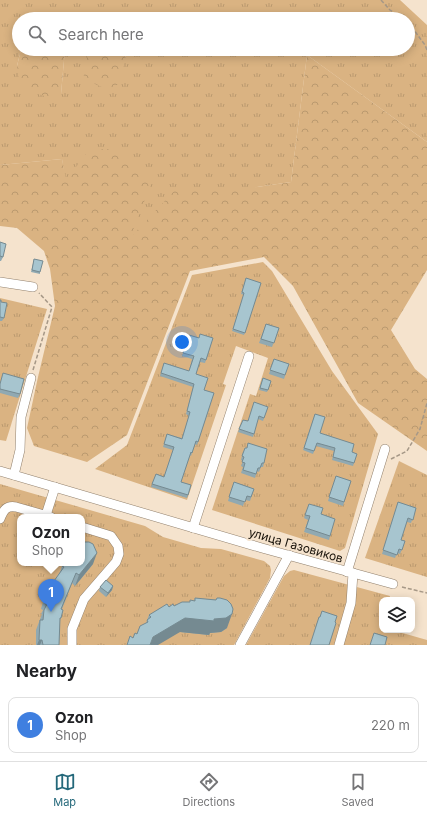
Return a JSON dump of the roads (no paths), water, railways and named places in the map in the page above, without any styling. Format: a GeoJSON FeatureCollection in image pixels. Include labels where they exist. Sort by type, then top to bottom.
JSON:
{"type":"FeatureCollection","features":[{"type":"Feature","properties":{"kind":"street"},"geometry":{"type":"LineString","coordinates":[[0,282],[33,287]]}},
{"type":"Feature","properties":{"kind":"street"},"geometry":{"type":"LineString","coordinates":[[193,528],[249,356]]}},
{"type":"Feature","properties":{"kind":"street"},"geometry":{"type":"LineString","coordinates":[[14,475],[20,450],[21,417],[31,378]]}},
{"type":"Feature","properties":{"kind":"street"},"geometry":{"type":"LineString","coordinates":[[339,645],[351,602],[350,572],[385,449]]}},
{"type":"Feature","properties":{"kind":"street","name":"улица Газовиков"},"geometry":{"type":"LineString","coordinates":[[0,471],[193,528],[393,584]]}},
{"type":"Feature","properties":{"kind":"street"},"geometry":{"type":"LineString","coordinates":[[49,514],[55,487]]}},
{"type":"Feature","properties":{"kind":"street"},"geometry":{"type":"LineString","coordinates":[[0,519],[4,509],[10,506],[41,514]]}},
{"type":"Feature","properties":{"kind":"street"},"geometry":{"type":"LineString","coordinates":[[72,645],[72,629],[84,599],[116,562],[119,554],[118,546],[111,536],[85,528]]}},
{"type":"Feature","properties":{"kind":"street"},"geometry":{"type":"LineString","coordinates":[[240,645],[289,555]]}},
{"type":"Feature","properties":{"kind":"place","name":"Ozon"},"geometry":{"type":"Point","coordinates":[51,612]}}]}
